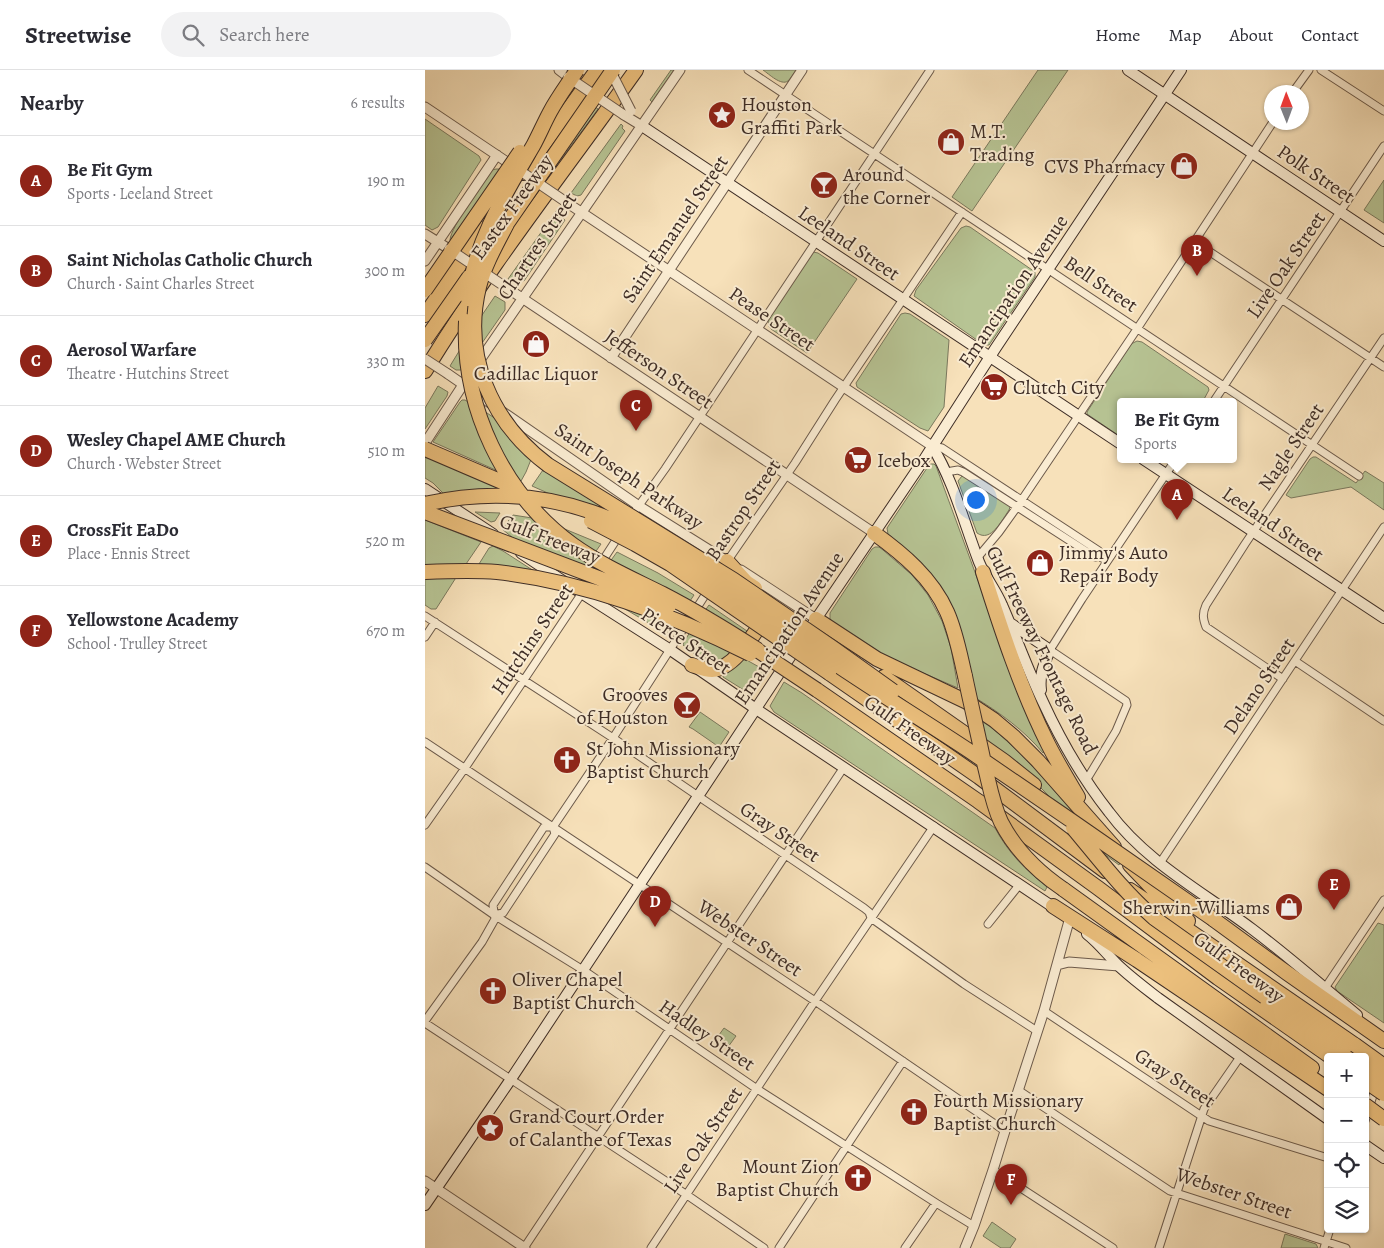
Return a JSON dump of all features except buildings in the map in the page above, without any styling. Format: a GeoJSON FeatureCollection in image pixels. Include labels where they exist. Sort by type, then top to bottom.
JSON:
{"type":"FeatureCollection","features":[{"type":"Feature","properties":{"kind":"highway","name":"Eastex Freeway"},"geometry":{"type":"LineString","coordinates":[[425,315],[597,70]]}},
{"type":"Feature","properties":{"kind":"highway"},"geometry":{"type":"LineString","coordinates":[[425,340],[612,70]]}},
{"type":"Feature","properties":{"kind":"highway","name":"Eastex Freeway"},"geometry":{"type":"LineString","coordinates":[[425,371],[452,327],[517,233],[636,70]]}},
{"type":"Feature","properties":{"kind":"highway"},"geometry":{"type":"LineString","coordinates":[[598,124],[645,70]]}},
{"type":"Feature","properties":{"kind":"highway"},"geometry":{"type":"LineString","coordinates":[[573,73],[491,222],[472,277],[468,294],[466,346],[474,399],[492,448],[513,484],[556,532],[594,559],[688,607],[758,650]]}},
{"type":"Feature","properties":{"kind":"highway"},"geometry":{"type":"LineString","coordinates":[[425,290],[535,130],[550,112]]}},
{"type":"Feature","properties":{"kind":"highway"},"geometry":{"type":"LineString","coordinates":[[510,218],[491,254],[479,287],[475,326],[478,360],[486,388],[495,408],[517,438],[548,465],[719,570],[833,648],[932,719],[970,752]]}},
{"type":"Feature","properties":{"kind":"highway","name":"Gulf Freeway"},"geometry":{"type":"LineString","coordinates":[[425,449],[607,528],[670,564],[979,777],[1145,901],[1215,948],[1351,1052]]}},
{"type":"Feature","properties":{"kind":"highway"},"geometry":{"type":"LineString","coordinates":[[425,504],[483,495],[531,497],[568,504],[619,523],[682,560],[970,752],[1213,918],[1287,973],[1384,1039]]}},
{"type":"Feature","properties":{"kind":"highway","name":"Gulf Freeway"},"geometry":{"type":"LineString","coordinates":[[425,512],[674,608],[758,650],[986,807],[1218,978],[1325,1053]]}},
{"type":"Feature","properties":{"kind":"highway"},"geometry":{"type":"LineString","coordinates":[[874,533],[897,549],[926,578],[947,612],[965,676],[993,799],[1001,821],[1025,856],[1037,869],[1063,889],[1324,1076]]}},
{"type":"Feature","properties":{"kind":"highway"},"geometry":{"type":"LineString","coordinates":[[727,561],[746,582],[783,607],[877,659],[967,702],[994,720],[1031,754],[1152,888],[1215,948]]}},
{"type":"Feature","properties":{"kind":"highway"},"geometry":{"type":"LineString","coordinates":[[425,572],[459,570],[497,572],[541,579],[629,602],[701,630],[817,690]]}},
{"type":"Feature","properties":{"kind":"highway"},"geometry":{"type":"LineString","coordinates":[[983,572],[997,618],[1042,730],[1094,824]]}},
{"type":"Feature","properties":{"kind":"highway"},"geometry":{"type":"LineString","coordinates":[[692,665],[709,670],[721,669],[735,659],[772,608],[783,607]]}},
{"type":"Feature","properties":{"kind":"highway","name":"Gulf Freeway"},"geometry":{"type":"LineString","coordinates":[[813,623],[1004,761],[1034,785],[1128,894],[1154,918],[1265,997],[1351,1052],[1384,1066]]}},
{"type":"Feature","properties":{"kind":"highway"},"geometry":{"type":"LineString","coordinates":[[1053,906],[1137,960],[1324,1086]]}},
{"type":"Feature","properties":{"kind":"highway"},"geometry":{"type":"LineString","coordinates":[[1369,1070],[1384,1080]]}},
{"type":"Feature","properties":{"kind":"highway"},"geometry":{"type":"LineString","coordinates":[[1369,1084],[1384,1094]]}},
{"type":"Feature","properties":{"kind":"highway"},"geometry":{"type":"LineString","coordinates":[[1369,1109],[1384,1119]]}},
{"type":"Feature","properties":{"kind":"highway"},"geometry":{"type":"LineString","coordinates":[[1369,1117],[1384,1126]]}},
{"type":"Feature","properties":{"kind":"main road","name":"Polk Street"},"geometry":{"type":"LineString","coordinates":[[1128,70],[1384,241]]}},
{"type":"Feature","properties":{"kind":"main road","name":"Emancipation Avenue"},"geometry":{"type":"LineString","coordinates":[[425,1205],[511,1080],[1181,70]]}},
{"type":"Feature","properties":{"kind":"main road","name":"Leeland Street"},"geometry":{"type":"LineString","coordinates":[[641,126],[1117,441]]}},
{"type":"Feature","properties":{"kind":"main road","name":"Gulf Freeway Frontage Road"},"geometry":{"type":"LineString","coordinates":[[932,446],[946,472],[983,572],[1001,602],[1043,702],[1059,735],[1109,812],[1125,831],[1161,863],[1253,930],[1384,1039]]}},
{"type":"Feature","properties":{"kind":"main road","name":"Leeland Street"},"geometry":{"type":"LineString","coordinates":[[1149,463],[1384,618]]}},
{"type":"Feature","properties":{"kind":"main road","name":"Pierce Street"},"geometry":{"type":"LineString","coordinates":[[425,489],[669,649],[1053,906]]}},
{"type":"Feature","properties":{"kind":"main road"},"geometry":{"type":"LineString","coordinates":[[1010,622],[1050,650],[1041,670],[1039,680],[1043,702]]}},
{"type":"Feature","properties":{"kind":"main road"},"geometry":{"type":"LineString","coordinates":[[1053,906],[1098,943],[1119,966],[1158,998],[1324,1116]]}},
{"type":"Feature","properties":{"kind":"main road"},"geometry":{"type":"LineString","coordinates":[[1369,1148],[1384,1158]]}},
{"type":"Feature","properties":{"kind":"street"},"geometry":{"type":"LineString","coordinates":[[559,70],[573,73],[627,113],[641,126]]}},
{"type":"Feature","properties":{"kind":"street"},"geometry":{"type":"LineString","coordinates":[[612,70],[627,113]]}},
{"type":"Feature","properties":{"kind":"street","name":"Chartres Street"},"geometry":{"type":"LineString","coordinates":[[425,443],[463,384],[680,70]]}},
{"type":"Feature","properties":{"kind":"street","name":"Bell Street"},"geometry":{"type":"LineString","coordinates":[[749,70],[1359,476]]}},
{"type":"Feature","properties":{"kind":"street","name":"Saint Emanuel Street"},"geometry":{"type":"LineString","coordinates":[[611,358],[802,70]]}},
{"type":"Feature","properties":{"kind":"street","name":"Hutchins Street"},"geometry":{"type":"LineString","coordinates":[[425,825],[524,680],[931,70]]}},
{"type":"Feature","properties":{"kind":"street"},"geometry":{"type":"LineString","coordinates":[[1298,85],[1309,70]]}},
{"type":"Feature","properties":{"kind":"street"},"geometry":{"type":"LineString","coordinates":[[1321,70],[1384,111]]}},
{"type":"Feature","properties":{"kind":"street","name":"Pease Street"},"geometry":{"type":"LineString","coordinates":[[425,107],[932,446],[942,448],[1099,551],[1100,556],[1107,561]]}},
{"type":"Feature","properties":{"kind":"street"},"geometry":{"type":"LineString","coordinates":[[977,558],[1017,508],[1268,130]]}},
{"type":"Feature","properties":{"kind":"street","name":"Live Oak Street"},"geometry":{"type":"LineString","coordinates":[[1216,398],[1384,146]]}},
{"type":"Feature","properties":{"kind":"street"},"geometry":{"type":"LineString","coordinates":[[425,261],[497,155]]}},
{"type":"Feature","properties":{"kind":"street","name":"Bastrop Street"},"geometry":{"type":"LineString","coordinates":[[425,1022],[482,942],[495,919],[493,905],[544,828],[553,827],[727,561],[962,212]]}},
{"type":"Feature","properties":{"kind":"street","name":"Jefferson Street"},"geometry":{"type":"LineString","coordinates":[[425,234],[874,533]]}},
{"type":"Feature","properties":{"kind":"street"},"geometry":{"type":"LineString","coordinates":[[1195,242],[1384,367]]}},
{"type":"Feature","properties":{"kind":"street","name":"Nagle Street"},"geometry":{"type":"LineString","coordinates":[[1283,679],[1206,627],[1203,612],[1253,532],[1384,338]]}},
{"type":"Feature","properties":{"kind":"street","name":"Saint Joseph Parkway"},"geometry":{"type":"LineString","coordinates":[[425,360],[463,384],[639,506],[727,561],[813,623]]}},
{"type":"Feature","properties":{"kind":"street"},"geometry":{"type":"LineString","coordinates":[[1087,779],[1116,731],[1127,704],[1126,701],[1050,650],[1173,463]]}},
{"type":"Feature","properties":{"kind":"street","name":"Pease Street"},"geometry":{"type":"LineString","coordinates":[[946,472],[952,470],[963,472],[1095,557],[1100,556]]}},
{"type":"Feature","properties":{"kind":"street","name":"Delano Street"},"geometry":{"type":"LineString","coordinates":[[1161,863],[1384,527]]}},
{"type":"Feature","properties":{"kind":"street","name":"Gray Street"},"geometry":{"type":"LineString","coordinates":[[425,616],[613,738],[786,855],[864,908],[869,912],[871,918],[964,984],[1037,1031]]}},
{"type":"Feature","properties":{"kind":"street"},"geometry":{"type":"LineString","coordinates":[[425,637],[435,622]]}},
{"type":"Feature","properties":{"kind":"street"},"geometry":{"type":"LineString","coordinates":[[1295,661],[1384,721]]}},
{"type":"Feature","properties":{"kind":"street","name":"Webster Street"},"geometry":{"type":"LineString","coordinates":[[425,742],[728,942],[1005,1131]]}},
{"type":"Feature","properties":{"kind":"street"},"geometry":{"type":"LineString","coordinates":[[425,1181],[525,1248],[669,1028],[844,767]]}},
{"type":"Feature","properties":{"kind":"street","name":"Live Oak Street"},"geometry":{"type":"LineString","coordinates":[[651,1248],[933,826]]}},
{"type":"Feature","properties":{"kind":"street","name":"Bastrop Street"},"geometry":{"type":"LineString","coordinates":[[494,915],[503,913],[555,834],[553,827]]}},
{"type":"Feature","properties":{"kind":"street","name":"Hadley Street"},"geometry":{"type":"LineString","coordinates":[[425,866],[494,915],[583,970],[757,1089],[974,1226]]}},
{"type":"Feature","properties":{"kind":"street"},"geometry":{"type":"LineString","coordinates":[[988,924],[1019,884]]}},
{"type":"Feature","properties":{"kind":"street"},"geometry":{"type":"LineString","coordinates":[[1325,988],[1384,900]]}},
{"type":"Feature","properties":{"kind":"street"},"geometry":{"type":"LineString","coordinates":[[965,1248],[993,1170],[1044,1011],[1069,921]]}},
{"type":"Feature","properties":{"kind":"street"},"geometry":{"type":"LineString","coordinates":[[1057,965],[1069,962],[1119,966]]}},
{"type":"Feature","properties":{"kind":"street","name":"Gray Street"},"geometry":{"type":"LineString","coordinates":[[1044,1011],[1209,1121],[1324,1157]]}},
{"type":"Feature","properties":{"kind":"street"},"geometry":{"type":"LineString","coordinates":[[425,1022],[687,1194],[764,1248]]}},
{"type":"Feature","properties":{"kind":"street"},"geometry":{"type":"LineString","coordinates":[[1159,1248],[1204,1108],[1240,1057]]}},
{"type":"Feature","properties":{"kind":"street"},"geometry":{"type":"LineString","coordinates":[[1369,1108],[1384,1059]]}},
{"type":"Feature","properties":{"kind":"street"},"geometry":{"type":"LineString","coordinates":[[779,1248],[903,1061]]}},
{"type":"Feature","properties":{"kind":"street","name":"Webster Street"},"geometry":{"type":"LineString","coordinates":[[1018,1090],[1177,1194],[1325,1245],[1346,1248]]}},
{"type":"Feature","properties":{"kind":"street"},"geometry":{"type":"LineString","coordinates":[[993,1170],[1113,1248]]}},
{"type":"Feature","properties":{"kind":"street"},"geometry":{"type":"LineString","coordinates":[[905,1248],[935,1203]]}},
{"type":"Feature","properties":{"kind":"street"},"geometry":{"type":"LineString","coordinates":[[1325,1245],[1329,1233]]}},
{"type":"Feature","properties":{"kind":"green space"},"geometry":{"type":"Polygon","coordinates":[[[671,70],[674,70],[652,102],[650,100],[671,70]]]}},
{"type":"Feature","properties":{"kind":"green space"},"geometry":{"type":"Polygon","coordinates":[[[763,70],[796,70],[788,81],[782,82],[763,70]]]}},
{"type":"Feature","properties":{"kind":"green space"},"geometry":{"type":"Polygon","coordinates":[[[1038,70],[1068,70],[972,211],[952,197],[1038,70]]]}},
{"type":"Feature","properties":{"kind":"green space"},"geometry":{"type":"Polygon","coordinates":[[[594,106],[598,109],[548,177],[545,175],[594,106]]]}},
{"type":"Feature","properties":{"kind":"green space"},"geometry":{"type":"Polygon","coordinates":[[[425,119],[479,156],[481,160],[438,227],[432,230],[425,225],[425,119]]]}},
{"type":"Feature","properties":{"kind":"green space"},"geometry":{"type":"Polygon","coordinates":[[[621,124],[625,131],[581,195],[577,196],[571,193],[621,124]]]}},
{"type":"Feature","properties":{"kind":"green space"},"geometry":{"type":"Polygon","coordinates":[[[502,169],[452,242],[450,240],[452,234],[461,215],[492,170],[502,169]]]}},
{"type":"Feature","properties":{"kind":"green space"},"geometry":{"type":"Polygon","coordinates":[[[1384,180],[1384,223],[1364,210],[1384,180]]]}},
{"type":"Feature","properties":{"kind":"green space"},"geometry":{"type":"Polygon","coordinates":[[[557,210],[565,220],[524,281],[515,283],[508,279],[557,210]]]}},
{"type":"Feature","properties":{"kind":"green space"},"geometry":{"type":"Polygon","coordinates":[[[966,226],[1035,272],[1035,277],[989,345],[984,345],[914,296],[916,290],[961,228],[966,226]]]}},
{"type":"Feature","properties":{"kind":"green space"},"geometry":{"type":"Polygon","coordinates":[[[813,252],[818,253],[857,279],[807,353],[771,329],[768,320],[813,252]]]}},
{"type":"Feature","properties":{"kind":"green space"},"geometry":{"type":"Polygon","coordinates":[[[495,296],[505,302],[505,310],[480,346],[478,321],[495,296]]]}},
{"type":"Feature","properties":{"kind":"green space"},"geometry":{"type":"Polygon","coordinates":[[[901,314],[910,314],[949,340],[944,407],[928,431],[920,428],[857,387],[856,383],[901,314]]]}},
{"type":"Feature","properties":{"kind":"green space"},"geometry":{"type":"Polygon","coordinates":[[[1137,341],[1142,342],[1208,387],[1209,390],[1205,398],[1117,398],[1117,434],[1087,414],[1087,412],[1131,344],[1137,341]]]}},
{"type":"Feature","properties":{"kind":"green space"},"geometry":{"type":"Polygon","coordinates":[[[461,348],[463,370],[456,370],[450,366],[461,348]]]}},
{"type":"Feature","properties":{"kind":"green space"},"geometry":{"type":"Polygon","coordinates":[[[438,386],[448,392],[447,396],[425,429],[425,408],[438,386]]]}},
{"type":"Feature","properties":{"kind":"green space"},"geometry":{"type":"Polygon","coordinates":[[[462,400],[470,403],[500,472],[433,442],[462,400]]]}},
{"type":"Feature","properties":{"kind":"green space"},"geometry":{"type":"Polygon","coordinates":[[[481,409],[499,421],[532,457],[521,481],[513,477],[481,409]]]}},
{"type":"Feature","properties":{"kind":"green space"},"geometry":{"type":"Polygon","coordinates":[[[425,454],[514,493],[445,495],[425,478],[425,454]]]}},
{"type":"Feature","properties":{"kind":"green space"},"geometry":{"type":"Polygon","coordinates":[[[1313,457],[1316,457],[1356,483],[1365,471],[1384,483],[1384,510],[1351,487],[1291,498],[1286,495],[1313,457]]]}},
{"type":"Feature","properties":{"kind":"green space"},"geometry":{"type":"Polygon","coordinates":[[[931,464],[936,466],[990,613],[1047,750],[1043,753],[1011,722],[974,697],[929,573],[888,534],[887,528],[931,464]]]}},
{"type":"Feature","properties":{"kind":"green space"},"geometry":{"type":"Polygon","coordinates":[[[545,467],[619,517],[568,502],[532,486],[545,467]]]}},
{"type":"Feature","properties":{"kind":"green space"},"geometry":{"type":"Polygon","coordinates":[[[962,476],[1010,507],[996,529],[987,535],[977,533],[958,481],[962,476]]]}},
{"type":"Feature","properties":{"kind":"green space"},"geometry":{"type":"Polygon","coordinates":[[[475,512],[500,513],[495,521],[491,522],[475,512]]]}},
{"type":"Feature","properties":{"kind":"green space"},"geometry":{"type":"Polygon","coordinates":[[[513,515],[532,518],[538,521],[589,561],[586,567],[518,542],[502,529],[513,515]]]}},
{"type":"Feature","properties":{"kind":"green space"},"geometry":{"type":"Polygon","coordinates":[[[425,520],[481,542],[466,564],[425,566],[425,520]]]}},
{"type":"Feature","properties":{"kind":"green space"},"geometry":{"type":"Polygon","coordinates":[[[555,525],[601,544],[594,554],[555,525]]]}},
{"type":"Feature","properties":{"kind":"green space"},"geometry":{"type":"Polygon","coordinates":[[[493,546],[534,571],[479,564],[489,548],[493,546]]]}},
{"type":"Feature","properties":{"kind":"green space"},"geometry":{"type":"Polygon","coordinates":[[[875,547],[883,550],[912,575],[928,595],[942,621],[951,648],[958,688],[873,650],[830,620],[830,613],[875,547]]]}},
{"type":"Feature","properties":{"kind":"green space"},"geometry":{"type":"Polygon","coordinates":[[[617,552],[658,573],[694,595],[688,604],[609,563],[617,552]]]}},
{"type":"Feature","properties":{"kind":"green space"},"geometry":{"type":"Polygon","coordinates":[[[457,576],[436,609],[431,609],[425,605],[425,578],[457,576]]]}},
{"type":"Feature","properties":{"kind":"green space"},"geometry":{"type":"Polygon","coordinates":[[[709,605],[747,631],[745,633],[704,612],[709,605]]]}},
{"type":"Feature","properties":{"kind":"green space"},"geometry":{"type":"Polygon","coordinates":[[[620,606],[674,625],[668,632],[664,632],[620,606]]]}},
{"type":"Feature","properties":{"kind":"green space"},"geometry":{"type":"Polygon","coordinates":[[[690,632],[732,652],[720,660],[707,660],[683,645],[690,632]]]}},
{"type":"Feature","properties":{"kind":"green space"},"geometry":{"type":"Polygon","coordinates":[[[743,658],[768,672],[753,693],[750,694],[723,677],[743,658]]]}},
{"type":"Feature","properties":{"kind":"green space"},"geometry":{"type":"Polygon","coordinates":[[[784,682],[995,828],[1018,861],[1047,887],[1045,891],[774,712],[770,706],[784,682]]]}},
{"type":"Feature","properties":{"kind":"green space"},"geometry":{"type":"Polygon","coordinates":[[[700,712],[729,732],[719,747],[689,727],[700,712]]]}},
{"type":"Feature","properties":{"kind":"green space"},"geometry":{"type":"Polygon","coordinates":[[[979,718],[999,734],[1035,769],[1120,863],[1119,865],[1092,845],[1067,814],[1037,784],[985,744],[979,718]]]}},
{"type":"Feature","properties":{"kind":"green space"},"geometry":{"type":"Polygon","coordinates":[[[1378,923],[1384,925],[1384,1023],[1337,991],[1335,987],[1378,923]]]}},
{"type":"Feature","properties":{"kind":"green space"},"geometry":{"type":"Polygon","coordinates":[[[724,1028],[736,1036],[728,1047],[716,1039],[724,1028]]]}},
{"type":"Feature","properties":{"kind":"green space"},"geometry":{"type":"Polygon","coordinates":[[[992,1222],[1016,1239],[1010,1248],[1001,1248],[983,1236],[992,1222]]]}},
{"type":"Feature","properties":{"kind":"green space"},"geometry":{"type":"Polygon","coordinates":[[[1285,1234],[1316,1244],[1318,1248],[1281,1248],[1285,1234]]]}},
{"type":"Feature","properties":{"kind":"place","name":"Houston Graffiti Park"},"geometry":{"type":"Point","coordinates":[722,115]}},
{"type":"Feature","properties":{"kind":"place","name":"M.T. Trading"},"geometry":{"type":"Point","coordinates":[951,142]}},
{"type":"Feature","properties":{"kind":"place","name":"CVS Pharmacy"},"geometry":{"type":"Point","coordinates":[1184,166]}},
{"type":"Feature","properties":{"kind":"place","name":"Around the Corner"},"geometry":{"type":"Point","coordinates":[824,185]}},
{"type":"Feature","properties":{"kind":"place","name":"Saint Nicholas Catholic Church"},"geometry":{"type":"Point","coordinates":[1197,276]}},
{"type":"Feature","properties":{"kind":"place","name":"Cadillac Liquor"},"geometry":{"type":"Point","coordinates":[536,344]}},
{"type":"Feature","properties":{"kind":"place","name":"Clutch City"},"geometry":{"type":"Point","coordinates":[994,387]}},
{"type":"Feature","properties":{"kind":"place","name":"Aerosol Warfare"},"geometry":{"type":"Point","coordinates":[636,431]}},
{"type":"Feature","properties":{"kind":"place","name":"Icebox"},"geometry":{"type":"Point","coordinates":[858,460]}},
{"type":"Feature","properties":{"kind":"place","name":"Be Fit Gym"},"geometry":{"type":"Point","coordinates":[1177,520]}},
{"type":"Feature","properties":{"kind":"place","name":"Jimmy's Auto Repair Body"},"geometry":{"type":"Point","coordinates":[1040,563]}},
{"type":"Feature","properties":{"kind":"place","name":"Grooves of Houston"},"geometry":{"type":"Point","coordinates":[687,705]}},
{"type":"Feature","properties":{"kind":"place","name":"St John Missionary Baptist Church"},"geometry":{"type":"Point","coordinates":[567,760]}},
{"type":"Feature","properties":{"kind":"place","name":"Sherwin-Williams"},"geometry":{"type":"Point","coordinates":[1289,907]}},
{"type":"Feature","properties":{"kind":"place","name":"CrossFit EaDo"},"geometry":{"type":"Point","coordinates":[1334,910]}},
{"type":"Feature","properties":{"kind":"place","name":"Wesley Chapel AME Church"},"geometry":{"type":"Point","coordinates":[655,927]}},
{"type":"Feature","properties":{"kind":"place","name":"Oliver Chapel Baptist Church"},"geometry":{"type":"Point","coordinates":[493,991]}},
{"type":"Feature","properties":{"kind":"place","name":"Fourth Missionary Baptist Church"},"geometry":{"type":"Point","coordinates":[914,1112]}},
{"type":"Feature","properties":{"kind":"place","name":"Grand Court Order of Calanthe of Texas"},"geometry":{"type":"Point","coordinates":[490,1128]}},
{"type":"Feature","properties":{"kind":"place","name":"Mount Zion Baptist Church"},"geometry":{"type":"Point","coordinates":[858,1178]}},
{"type":"Feature","properties":{"kind":"place","name":"Yellowstone Academy"},"geometry":{"type":"Point","coordinates":[1011,1205]}}]}
